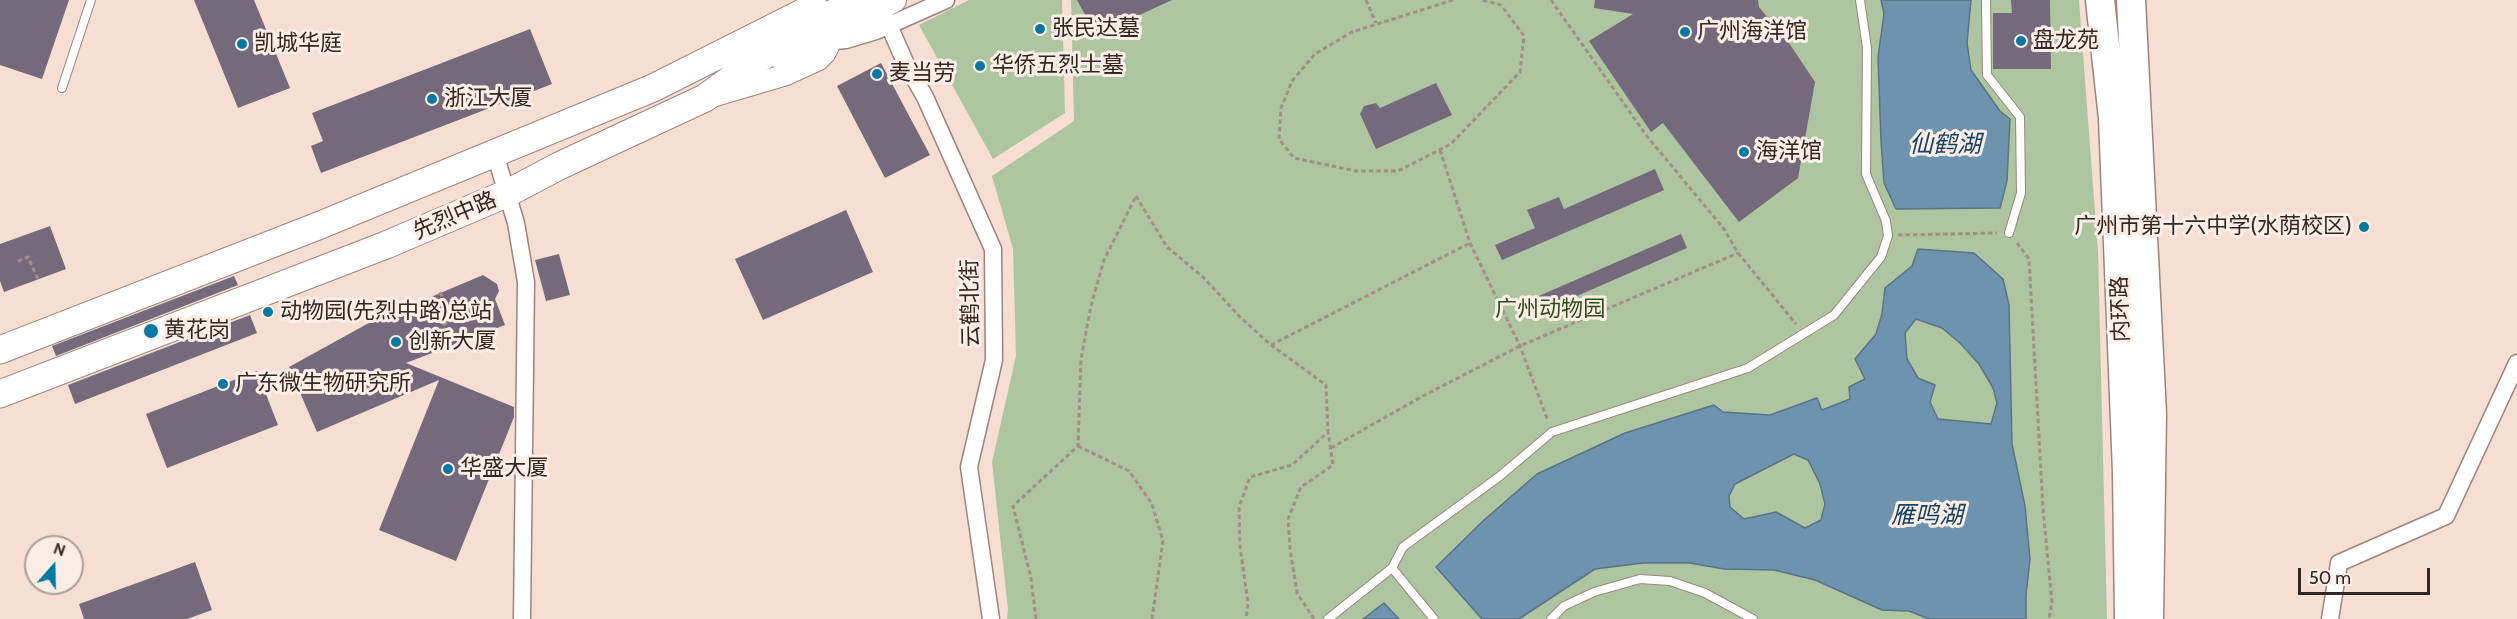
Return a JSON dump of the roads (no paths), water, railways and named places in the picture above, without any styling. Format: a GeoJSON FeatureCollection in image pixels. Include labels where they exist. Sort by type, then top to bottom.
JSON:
{"type":"FeatureCollection","features":[{"type":"Feature","properties":{"kind":"highway","name":"内环路"},"geometry":{"type":"LineString","coordinates":[[2100,0],[2113,129],[2127,472],[2129,619]]}},
{"type":"Feature","properties":{"kind":"highway","name":"内环路"},"geometry":{"type":"LineString","coordinates":[[2131,0],[2152,414],[2149,619]]}},
{"type":"Feature","properties":{"kind":"main road"},"geometry":{"type":"LineString","coordinates":[[823,20],[855,0]]}},
{"type":"Feature","properties":{"kind":"main road","name":"先烈中路"},"geometry":{"type":"LineString","coordinates":[[0,350],[214,267],[823,20],[888,11]]}},
{"type":"Feature","properties":{"kind":"main road","name":"先烈中路"},"geometry":{"type":"LineString","coordinates":[[0,394],[386,245],[508,193],[559,166],[705,98],[758,60],[823,20]]}},
{"type":"Feature","properties":{"kind":"street"},"geometry":{"type":"LineString","coordinates":[[888,11],[946,0]]}},
{"type":"Feature","properties":{"kind":"street","name":"云鹤北街"},"geometry":{"type":"LineString","coordinates":[[888,11],[993,249],[994,360],[969,468],[991,619]]}},
{"type":"Feature","properties":{"kind":"street"},"geometry":{"type":"LineString","coordinates":[[495,154],[516,223],[526,282],[522,619]]}},
{"type":"Feature","properties":{"kind":"street"},"geometry":{"type":"LineString","coordinates":[[2330,619],[2339,564],[2446,516],[2517,363]]}},
{"type":"Feature","properties":{"kind":"lane"},"geometry":{"type":"LineString","coordinates":[[62,88],[91,0]]}},
{"type":"Feature","properties":{"kind":"lane"},"geometry":{"type":"LineString","coordinates":[[1328,619],[1392,568],[1403,547],[1500,476],[1552,432],[1748,368],[1834,315],[1881,257],[1888,236],[1886,221],[1866,174],[1868,48],[1860,0]]}},
{"type":"Feature","properties":{"kind":"lane"},"geometry":{"type":"LineString","coordinates":[[1986,0],[1987,75],[2020,117],[2021,193],[2009,233]]}},
{"type":"Feature","properties":{"kind":"lane"},"geometry":{"type":"LineString","coordinates":[[1392,568],[1434,619]]}},
{"type":"Feature","properties":{"kind":"lane"},"geometry":{"type":"LineString","coordinates":[[1551,619],[1564,606],[1594,592],[1640,579],[1670,581],[1705,594],[1753,619]]}},
{"type":"Feature","properties":{"kind":"water","name":"仙鹤湖"},"geometry":{"type":"Polygon","coordinates":[[[1881,0],[1971,0],[1967,43],[1971,70],[2000,111],[2010,119],[2007,181],[2000,208],[1896,209],[1884,183],[1878,57],[1884,14],[1881,0]]]}},
{"type":"Feature","properties":{"kind":"water","name":"雁鸣湖"},"geometry":{"type":"Polygon","coordinates":[[[1918,249],[1974,253],[2003,279],[2009,305],[2012,444],[2025,506],[2030,559],[2026,619],[1929,619],[1909,611],[1882,610],[1815,580],[1774,570],[1724,569],[1690,563],[1643,563],[1595,569],[1519,619],[1482,619],[1436,567],[1483,521],[1537,474],[1625,433],[1714,405],[1723,412],[1770,415],[1817,398],[1822,410],[1850,399],[1849,387],[1865,379],[1855,359],[1876,334],[1882,314],[1885,288],[1912,266],[1918,249]],[[1916,319],[1905,333],[1907,359],[1918,378],[1935,385],[1930,402],[1938,419],[1991,424],[1997,403],[1993,388],[1979,364],[1960,343],[1942,328],[1916,319]],[[1794,454],[1735,484],[1729,496],[1730,507],[1744,519],[1776,512],[1805,528],[1821,520],[1825,504],[1820,484],[1808,460],[1794,454]]]}},
{"type":"Feature","properties":{"kind":"water"},"geometry":{"type":"Polygon","coordinates":[[[1384,603],[1399,619],[1363,619],[1384,603]]]}},
{"type":"Feature","properties":{"kind":"place","name":"张民达墓"},"geometry":{"type":"Point","coordinates":[1040,29]}},
{"type":"Feature","properties":{"kind":"place","name":"广州海洋馆"},"geometry":{"type":"Point","coordinates":[1685,32]}},
{"type":"Feature","properties":{"kind":"place","name":"盘龙苑"},"geometry":{"type":"Point","coordinates":[2021,41]}},
{"type":"Feature","properties":{"kind":"place","name":"凯城华庭"},"geometry":{"type":"Point","coordinates":[242,44]}},
{"type":"Feature","properties":{"kind":"place","name":"华侨五烈士墓"},"geometry":{"type":"Point","coordinates":[980,66]}},
{"type":"Feature","properties":{"kind":"place","name":"麦当劳"},"geometry":{"type":"Point","coordinates":[877,74]}},
{"type":"Feature","properties":{"kind":"place","name":"浙江大厦"},"geometry":{"type":"Point","coordinates":[432,99]}},
{"type":"Feature","properties":{"kind":"place","name":"海洋馆"},"geometry":{"type":"Point","coordinates":[1744,152]}},
{"type":"Feature","properties":{"kind":"place","name":"广州市第十六中学(水荫校区)"},"geometry":{"type":"Point","coordinates":[2364,227]}},
{"type":"Feature","properties":{"kind":"place","name":"动物园(先烈中路)总站"},"geometry":{"type":"Point","coordinates":[268,312]}},
{"type":"Feature","properties":{"kind":"place","name":"黄花岗"},"geometry":{"type":"Point","coordinates":[151,331]}},
{"type":"Feature","properties":{"kind":"place","name":"创新大厦"},"geometry":{"type":"Point","coordinates":[396,342]}},
{"type":"Feature","properties":{"kind":"place","name":"广东微生物研究所"},"geometry":{"type":"Point","coordinates":[223,384]}},
{"type":"Feature","properties":{"kind":"place","name":"华盛大厦"},"geometry":{"type":"Point","coordinates":[448,469]}},
{"type":"Feature","properties":{"kind":"park label","name":"广州动物园"},"geometry":{"type":"Point","coordinates":[1550,310]}}]}
